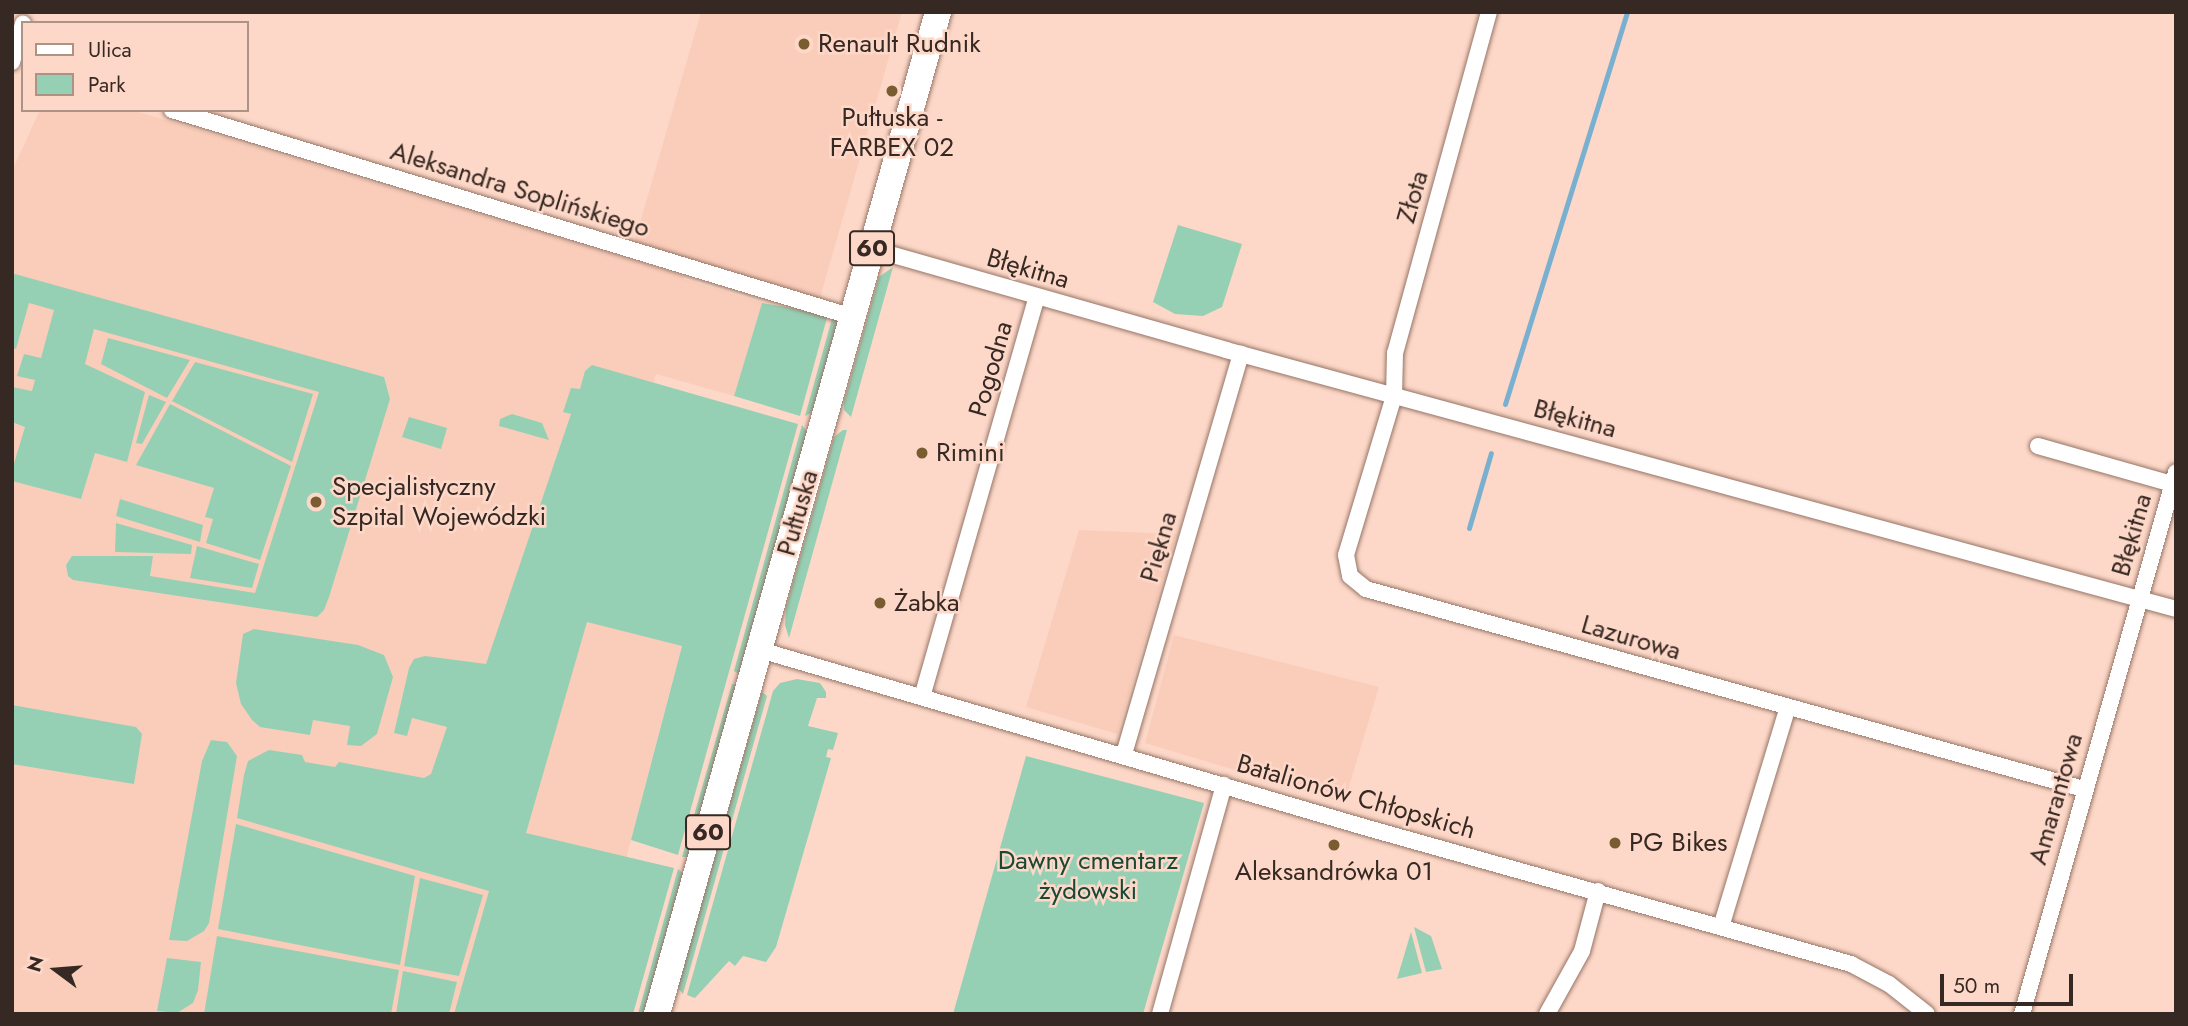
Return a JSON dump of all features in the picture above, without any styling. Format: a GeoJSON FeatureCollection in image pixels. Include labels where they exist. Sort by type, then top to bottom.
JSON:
{"type":"FeatureCollection","features":[{"type":"Feature","properties":{"kind":"main road","name":"Pułtuska"},"geometry":{"type":"LineString","coordinates":[[657,1014],[938,12]]}},
{"type":"Feature","properties":{"kind":"street","name":"Złota"},"geometry":{"type":"LineString","coordinates":[[1394,396],[1395,353],[1489,12]]}},
{"type":"Feature","properties":{"kind":"street"},"geometry":{"type":"LineString","coordinates":[[12,60],[21,31]]}},
{"type":"Feature","properties":{"kind":"street","name":"Aleksandra Soplińskiego"},"geometry":{"type":"LineString","coordinates":[[179,112],[853,317]]}},
{"type":"Feature","properties":{"kind":"street","name":"Błękitna"},"geometry":{"type":"LineString","coordinates":[[872,249],[1241,354],[2140,598],[2174,478]]}},
{"type":"Feature","properties":{"kind":"street","name":"Pogodna"},"geometry":{"type":"LineString","coordinates":[[922,697],[1038,297]]}},
{"type":"Feature","properties":{"kind":"street","name":"Piękna"},"geometry":{"type":"LineString","coordinates":[[1124,754],[1241,354]]}},
{"type":"Feature","properties":{"kind":"street","name":"Lazurowa"},"geometry":{"type":"LineString","coordinates":[[1394,396],[1346,555],[1350,576],[1366,589],[2084,789]]}},
{"type":"Feature","properties":{"kind":"street"},"geometry":{"type":"LineString","coordinates":[[2038,446],[2174,478]]}},
{"type":"Feature","properties":{"kind":"street"},"geometry":{"type":"LineString","coordinates":[[2140,598],[2176,609]]}},
{"type":"Feature","properties":{"kind":"street","name":"Amarantowa"},"geometry":{"type":"LineString","coordinates":[[2022,1014],[2140,598]]}},
{"type":"Feature","properties":{"kind":"street","name":"Batalionów Chłopskich"},"geometry":{"type":"LineString","coordinates":[[760,650],[1851,964],[1889,984],[1927,1014]]}},
{"type":"Feature","properties":{"kind":"street"},"geometry":{"type":"LineString","coordinates":[[1721,927],[1788,707]]}},
{"type":"Feature","properties":{"kind":"street"},"geometry":{"type":"LineString","coordinates":[[1160,1014],[1224,785]]}},
{"type":"Feature","properties":{"kind":"street"},"geometry":{"type":"LineString","coordinates":[[1547,1014],[1582,951],[1598,891]]}},
{"type":"Feature","properties":{"kind":"shaded area"},"geometry":{"type":"Polygon","coordinates":[[[701,12],[902,12],[820,298],[633,247],[701,12]]]}},
{"type":"Feature","properties":{"kind":"shaded area","name":"Specjalistyczny Szpital Wojewódzki"},"geometry":{"type":"Polygon","coordinates":[[[39,112],[139,112],[684,276],[683,279],[762,303],[734,396],[656,374],[587,621],[682,645],[626,859],[475,1014],[12,1014],[12,171],[39,112]]]}},
{"type":"Feature","properties":{"kind":"shaded area"},"geometry":{"type":"Polygon","coordinates":[[[1079,530],[1176,534],[1117,734],[1026,707],[1079,530]]]}},
{"type":"Feature","properties":{"kind":"shaded area"},"geometry":{"type":"Polygon","coordinates":[[[1174,635],[1379,687],[1344,803],[1145,743],[1174,635]]]}},
{"type":"Feature","properties":{"kind":"green space"},"geometry":{"type":"Polygon","coordinates":[[[1178,225],[1242,244],[1222,307],[1203,316],[1175,314],[1153,302],[1178,225]]]}},
{"type":"Feature","properties":{"kind":"green space"},"geometry":{"type":"Polygon","coordinates":[[[893,267],[851,417],[844,410],[844,402],[879,277],[893,267]]]}},
{"type":"Feature","properties":{"kind":"green space"},"geometry":{"type":"Polygon","coordinates":[[[15,274],[384,377],[390,399],[329,597],[324,610],[317,617],[73,580],[68,576],[66,565],[72,556],[153,556],[150,576],[255,593],[319,392],[94,329],[85,364],[145,392],[127,462],[95,453],[81,499],[12,481],[12,470],[25,427],[12,422],[12,387],[32,391],[35,380],[17,376],[24,354],[41,358],[54,310],[29,303],[16,349],[12,347],[12,276],[15,274]]]}},
{"type":"Feature","properties":{"kind":"green space"},"geometry":{"type":"Polygon","coordinates":[[[762,303],[828,314],[800,416],[734,396],[762,303]]]}},
{"type":"Feature","properties":{"kind":"green space"},"geometry":{"type":"Polygon","coordinates":[[[833,315],[838,323],[813,412],[805,416],[833,315]]]}},
{"type":"Feature","properties":{"kind":"green space"},"geometry":{"type":"Polygon","coordinates":[[[108,338],[190,360],[167,398],[101,364],[108,338]]]}},
{"type":"Feature","properties":{"kind":"green space"},"geometry":{"type":"Polygon","coordinates":[[[195,362],[313,394],[292,462],[172,401],[195,362]]]}},
{"type":"Feature","properties":{"kind":"green space"},"geometry":{"type":"Polygon","coordinates":[[[592,365],[798,424],[678,855],[631,840],[682,646],[587,622],[526,833],[674,868],[633,1014],[454,1014],[489,891],[237,818],[244,775],[248,761],[269,750],[302,755],[305,762],[335,767],[339,762],[424,778],[431,774],[447,727],[412,718],[407,736],[394,733],[409,668],[414,659],[425,656],[486,664],[571,414],[563,412],[571,388],[580,389],[585,371],[592,365]]]}},
{"type":"Feature","properties":{"kind":"green space"},"geometry":{"type":"Polygon","coordinates":[[[149,395],[166,402],[142,444],[136,443],[149,395]]]}},
{"type":"Feature","properties":{"kind":"green space"},"geometry":{"type":"Polygon","coordinates":[[[170,404],[291,466],[260,560],[206,543],[213,519],[205,517],[214,488],[136,465],[170,404]]]}},
{"type":"Feature","properties":{"kind":"green space"},"geometry":{"type":"Polygon","coordinates":[[[512,414],[542,423],[549,440],[499,426],[500,419],[512,414]]]}},
{"type":"Feature","properties":{"kind":"green space"},"geometry":{"type":"Polygon","coordinates":[[[409,417],[447,428],[441,449],[402,437],[409,417]]]}},
{"type":"Feature","properties":{"kind":"green space"},"geometry":{"type":"Polygon","coordinates":[[[802,425],[807,432],[740,675],[734,671],[802,425]]]}},
{"type":"Feature","properties":{"kind":"green space"},"geometry":{"type":"Polygon","coordinates":[[[847,430],[789,638],[785,625],[786,608],[834,437],[847,430]]]}},
{"type":"Feature","properties":{"kind":"green space"},"geometry":{"type":"Polygon","coordinates":[[[120,499],[203,525],[200,542],[116,516],[120,499]]]}},
{"type":"Feature","properties":{"kind":"green space"},"geometry":{"type":"Polygon","coordinates":[[[116,523],[192,545],[191,554],[115,552],[116,523]]]}},
{"type":"Feature","properties":{"kind":"green space"},"geometry":{"type":"Polygon","coordinates":[[[197,546],[259,564],[252,588],[190,578],[197,546]]]}},
{"type":"Feature","properties":{"kind":"green space"},"geometry":{"type":"Polygon","coordinates":[[[254,629],[358,645],[384,655],[393,677],[377,734],[361,746],[347,745],[350,726],[313,720],[310,735],[260,727],[241,704],[236,683],[243,634],[254,629]]]}},
{"type":"Feature","properties":{"kind":"green space"},"geometry":{"type":"Polygon","coordinates":[[[797,679],[820,683],[826,692],[826,698],[817,698],[808,726],[838,733],[833,750],[828,749],[826,757],[831,758],[776,947],[766,962],[743,956],[735,966],[729,961],[695,998],[687,995],[773,691],[780,683],[797,679]]]}},
{"type":"Feature","properties":{"kind":"green space"},"geometry":{"type":"Polygon","coordinates":[[[732,684],[738,685],[691,856],[682,857],[732,684]]]}},
{"type":"Feature","properties":{"kind":"green space"},"geometry":{"type":"Polygon","coordinates":[[[762,692],[767,696],[683,994],[678,988],[679,981],[762,692]]]}},
{"type":"Feature","properties":{"kind":"green space"},"geometry":{"type":"Polygon","coordinates":[[[12,705],[136,727],[142,734],[134,784],[12,764],[12,705]]]}},
{"type":"Feature","properties":{"kind":"green space"},"geometry":{"type":"Polygon","coordinates":[[[211,740],[227,742],[237,756],[209,923],[204,931],[187,941],[169,940],[202,761],[211,740]]]}},
{"type":"Feature","properties":{"kind":"green space","name":"Dawny cmentarz żydowski"},"geometry":{"type":"Polygon","coordinates":[[[1026,756],[1204,803],[1143,1014],[953,1014],[1026,756]]]}},
{"type":"Feature","properties":{"kind":"green space"},"geometry":{"type":"Polygon","coordinates":[[[236,824],[415,876],[400,965],[218,929],[236,824]]]}},
{"type":"Feature","properties":{"kind":"green space"},"geometry":{"type":"Polygon","coordinates":[[[678,869],[684,874],[645,1014],[638,1014],[678,869]]]}},
{"type":"Feature","properties":{"kind":"green space"},"geometry":{"type":"Polygon","coordinates":[[[420,878],[483,895],[459,976],[404,966],[420,878]]]}},
{"type":"Feature","properties":{"kind":"green space"},"geometry":{"type":"Polygon","coordinates":[[[1414,927],[1431,936],[1442,969],[1426,972],[1414,927]]]}},
{"type":"Feature","properties":{"kind":"green space"},"geometry":{"type":"Polygon","coordinates":[[[1411,932],[1422,973],[1397,979],[1411,932]]]}},
{"type":"Feature","properties":{"kind":"green space"},"geometry":{"type":"Polygon","coordinates":[[[217,936],[399,970],[391,1014],[204,1014],[217,936]]]}},
{"type":"Feature","properties":{"kind":"green space"},"geometry":{"type":"Polygon","coordinates":[[[167,958],[201,962],[198,990],[193,1003],[177,1013],[157,1011],[167,958]]]}},
{"type":"Feature","properties":{"kind":"green space"},"geometry":{"type":"Polygon","coordinates":[[[403,971],[457,982],[449,1014],[396,1014],[403,971]]]}},
{"type":"Feature","properties":{"kind":"waterway"},"geometry":{"type":"LineString","coordinates":[[1505,404],[1627,12]]}},
{"type":"Feature","properties":{"kind":"waterway"},"geometry":{"type":"LineString","coordinates":[[1469,528],[1491,453]]}},
{"type":"Feature","properties":{"kind":"place","name":"Renault Rudnik"},"geometry":{"type":"Point","coordinates":[804,44]}},
{"type":"Feature","properties":{"kind":"place","name":"Pułtuska - FARBEX 02"},"geometry":{"type":"Point","coordinates":[892,91]}},
{"type":"Feature","properties":{"kind":"place","name":"Rimini"},"geometry":{"type":"Point","coordinates":[922,453]}},
{"type":"Feature","properties":{"kind":"place","name":"Specjalistyczny Szpital Wojewódzki"},"geometry":{"type":"Point","coordinates":[316,502]}},
{"type":"Feature","properties":{"kind":"place","name":"Żabka"},"geometry":{"type":"Point","coordinates":[880,603]}},
{"type":"Feature","properties":{"kind":"place","name":"PG Bikes"},"geometry":{"type":"Point","coordinates":[1615,843]}},
{"type":"Feature","properties":{"kind":"place","name":"Aleksandrówka 01"},"geometry":{"type":"Point","coordinates":[1334,845]}}]}
